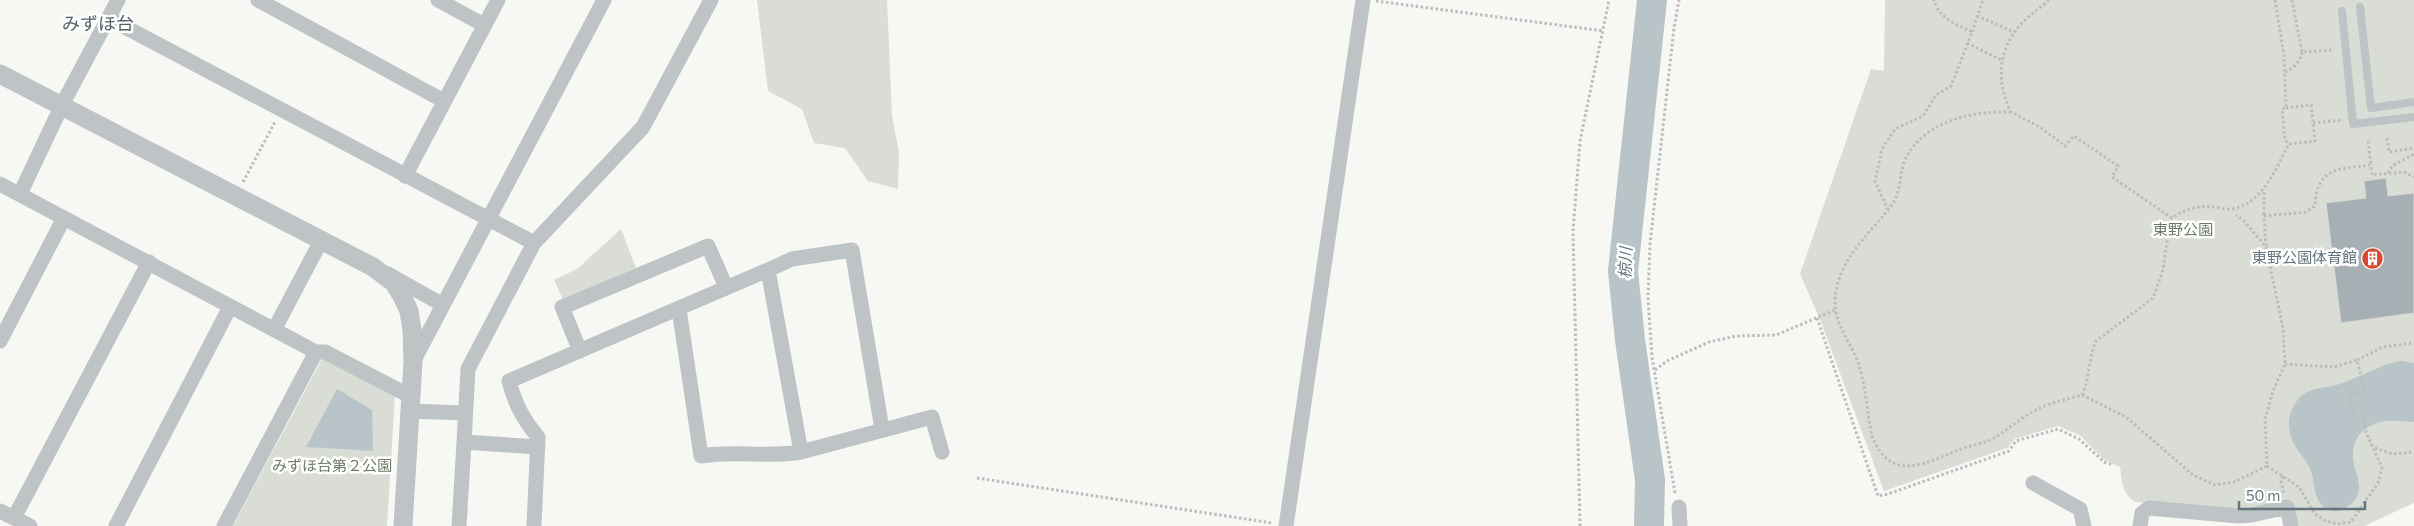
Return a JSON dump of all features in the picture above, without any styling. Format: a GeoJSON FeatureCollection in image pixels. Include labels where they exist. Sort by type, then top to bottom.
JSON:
{"type":"FeatureCollection","features":[{"type":"Feature","properties":{"kind":"street"},"geometry":{"type":"LineString","coordinates":[[20,194],[62,105],[118,0]]}},
{"type":"Feature","properties":{"kind":"street"},"geometry":{"type":"LineString","coordinates":[[258,0],[444,100]]}},
{"type":"Feature","properties":{"kind":"street"},"geometry":{"type":"LineString","coordinates":[[438,0],[484,25]]}},
{"type":"Feature","properties":{"kind":"street"},"geometry":{"type":"LineString","coordinates":[[405,176],[498,0]]}},
{"type":"Feature","properties":{"kind":"street"},"geometry":{"type":"LineString","coordinates":[[412,362],[604,0]]}},
{"type":"Feature","properties":{"kind":"street"},"geometry":{"type":"LineString","coordinates":[[459,526],[468,369],[534,243],[644,127],[711,0]]}},
{"type":"Feature","properties":{"kind":"street"},"geometry":{"type":"LineString","coordinates":[[1286,526],[1362,0]]}},
{"type":"Feature","properties":{"kind":"street"},"geometry":{"type":"LineString","coordinates":[[108,18],[534,243]]}},
{"type":"Feature","properties":{"kind":"street"},"geometry":{"type":"LineString","coordinates":[[0,74],[443,305]]}},
{"type":"Feature","properties":{"kind":"street"},"geometry":{"type":"LineString","coordinates":[[0,184],[150,262],[230,307],[275,328],[316,352],[325,352],[409,404],[465,413]]}},
{"type":"Feature","properties":{"kind":"street"},"geometry":{"type":"LineString","coordinates":[[0,341],[64,218]]}},
{"type":"Feature","properties":{"kind":"street"},"geometry":{"type":"LineString","coordinates":[[275,328],[321,241]]}},
{"type":"Feature","properties":{"kind":"street"},"geometry":{"type":"LineString","coordinates":[[580,351],[562,307],[708,246],[726,287]]}},
{"type":"Feature","properties":{"kind":"street"},"geometry":{"type":"LineString","coordinates":[[534,526],[538,437],[523,419],[514,400],[509,381],[679,310],[726,287],[792,259],[852,250],[882,429]]}},
{"type":"Feature","properties":{"kind":"street"},"geometry":{"type":"LineString","coordinates":[[14,518],[150,262]]}},
{"type":"Feature","properties":{"kind":"street"},"geometry":{"type":"LineString","coordinates":[[373,267],[394,282],[406,304],[412,330],[403,526]]}},
{"type":"Feature","properties":{"kind":"street"},"geometry":{"type":"LineString","coordinates":[[768,270],[801,452]]}},
{"type":"Feature","properties":{"kind":"street"},"geometry":{"type":"LineString","coordinates":[[116,526],[230,307]]}},
{"type":"Feature","properties":{"kind":"street"},"geometry":{"type":"LineString","coordinates":[[679,310],[701,456],[720,453],[786,454],[801,452],[932,417],[942,452]]}},
{"type":"Feature","properties":{"kind":"street"},"geometry":{"type":"LineString","coordinates":[[224,526],[316,352]]}},
{"type":"Feature","properties":{"kind":"street"},"geometry":{"type":"LineString","coordinates":[[464,442],[538,447]]}},
{"type":"Feature","properties":{"kind":"street"},"geometry":{"type":"LineString","coordinates":[[2033,483],[2080,509],[2084,526]]}},
{"type":"Feature","properties":{"kind":"street"},"geometry":{"type":"LineString","coordinates":[[1679,507],[1680,526]]}},
{"type":"Feature","properties":{"kind":"street"},"geometry":{"type":"LineString","coordinates":[[2140,526],[2142,512],[2149,508],[2238,516],[2252,515],[2287,507],[2291,526]]}},
{"type":"Feature","properties":{"kind":"street"},"geometry":{"type":"LineString","coordinates":[[0,511],[30,526]]}},
{"type":"Feature","properties":{"kind":"lane"},"geometry":{"type":"LineString","coordinates":[[2360,7],[2371,108],[2414,102]]}},
{"type":"Feature","properties":{"kind":"lane"},"geometry":{"type":"LineString","coordinates":[[2342,10],[2353,124],[2414,117]]}},
{"type":"Feature","properties":{"kind":"path"},"geometry":{"type":"LineString","coordinates":[[1368,0],[1604,31]]}},
{"type":"Feature","properties":{"kind":"path"},"geometry":{"type":"LineString","coordinates":[[1580,526],[1573,231],[1580,141],[1609,0]]}},
{"type":"Feature","properties":{"kind":"path"},"geometry":{"type":"LineString","coordinates":[[1679,0],[1674,28],[1650,244],[1648,298],[1655,370],[1679,507]]}},
{"type":"Feature","properties":{"kind":"path"},"geometry":{"type":"LineString","coordinates":[[1934,0],[1938,11],[1952,23],[1972,32]]}},
{"type":"Feature","properties":{"kind":"path"},"geometry":{"type":"LineString","coordinates":[[1888,210],[1875,181],[1882,150],[1895,129],[1923,116],[1936,95],[1951,86],[1983,0]]}},
{"type":"Feature","properties":{"kind":"path"},"geometry":{"type":"LineString","coordinates":[[2010,112],[2000,80],[2003,61],[2014,32],[2049,0]]}},
{"type":"Feature","properties":{"kind":"path"},"geometry":{"type":"LineString","coordinates":[[2275,0],[2285,72],[2286,108]]}},
{"type":"Feature","properties":{"kind":"path"},"geometry":{"type":"LineString","coordinates":[[2285,72],[2292,69],[2302,52],[2292,0]]}},
{"type":"Feature","properties":{"kind":"path"},"geometry":{"type":"LineString","coordinates":[[1977,16],[2014,32]]}},
{"type":"Feature","properties":{"kind":"path"},"geometry":{"type":"LineString","coordinates":[[1967,43],[2003,61]]}},
{"type":"Feature","properties":{"kind":"path"},"geometry":{"type":"LineString","coordinates":[[2302,52],[2337,50]]}},
{"type":"Feature","properties":{"kind":"path"},"geometry":{"type":"LineString","coordinates":[[2311,105],[2315,141],[2289,144],[2285,140],[2282,109],[2311,105]]}},
{"type":"Feature","properties":{"kind":"path"},"geometry":{"type":"LineString","coordinates":[[235,196],[281,110]]}},
{"type":"Feature","properties":{"kind":"path"},"geometry":{"type":"LineString","coordinates":[[2172,218],[2112,177],[2118,166],[2074,136],[2065,146],[2040,127],[2010,112],[1996,111],[1958,118],[1941,123],[1929,132],[1907,156],[1901,185],[1893,204],[1858,243],[1839,276],[1835,310],[1839,324],[1859,364],[1866,407],[1876,446],[1887,459],[1902,466],[1911,467],[1925,464],[1984,442],[2037,410],[2082,395],[2126,417],[2193,475],[2215,485],[2234,482],[2267,466]]}},
{"type":"Feature","properties":{"kind":"path"},"geometry":{"type":"LineString","coordinates":[[2314,123],[2353,119]]}},
{"type":"Feature","properties":{"kind":"path"},"geometry":{"type":"LineString","coordinates":[[2387,138],[2389,152],[2414,148]]}},
{"type":"Feature","properties":{"kind":"path"},"geometry":{"type":"LineString","coordinates":[[2368,141],[2372,174],[2404,172],[2414,177]]}},
{"type":"Feature","properties":{"kind":"path"},"geometry":{"type":"LineString","coordinates":[[2082,395],[2086,386],[2091,352],[2096,341],[2152,298],[2164,270],[2168,228],[2172,218],[2183,211],[2197,207],[2231,209],[2245,204],[2264,191],[2289,144]]}},
{"type":"Feature","properties":{"kind":"path"},"geometry":{"type":"LineString","coordinates":[[2388,173],[2392,166],[2414,154]]}},
{"type":"Feature","properties":{"kind":"path"},"geometry":{"type":"LineString","coordinates":[[2264,216],[2306,212],[2315,206],[2318,188],[2329,173],[2334,170],[2371,165]]}},
{"type":"Feature","properties":{"kind":"path"},"geometry":{"type":"LineString","coordinates":[[2264,191],[2266,247],[2283,328],[2285,364],[2273,391],[2265,418],[2267,466]]}},
{"type":"Feature","properties":{"kind":"path"},"geometry":{"type":"LineString","coordinates":[[2236,215],[2244,221],[2266,247]]}},
{"type":"Feature","properties":{"kind":"path"},"geometry":{"type":"LineString","coordinates":[[1655,370],[1667,361],[1709,342],[1736,336],[1776,335],[1835,310]]}},
{"type":"Feature","properties":{"kind":"path"},"geometry":{"type":"LineString","coordinates":[[1817,318],[1878,496],[2009,451],[2016,441],[2058,429],[2079,439],[2104,462],[2113,465]]}},
{"type":"Feature","properties":{"kind":"path"},"geometry":{"type":"LineString","coordinates":[[2285,364],[2334,367],[2357,360],[2383,347],[2414,343]]}},
{"type":"Feature","properties":{"kind":"path"},"geometry":{"type":"LineString","coordinates":[[2267,466],[2299,487],[2315,514],[2326,521],[2344,524],[2351,522],[2358,515],[2378,483],[2382,467],[2362,416],[2355,417],[2350,395],[2365,391],[2357,360]]}},
{"type":"Feature","properties":{"kind":"path"},"geometry":{"type":"LineString","coordinates":[[2374,448],[2393,454],[2414,452]]}},
{"type":"Feature","properties":{"kind":"path"},"geometry":{"type":"LineString","coordinates":[[976,478],[1286,526]]}},
{"type":"Feature","properties":{"kind":"green space"},"geometry":{"type":"Polygon","coordinates":[[[757,0],[887,0],[892,116],[899,152],[898,189],[868,181],[845,148],[814,143],[802,109],[768,91],[757,0]]]}},
{"type":"Feature","properties":{"kind":"green space","name":"東野公園"},"geometry":{"type":"Polygon","coordinates":[[[1885,0],[2414,0],[2414,503],[2364,526],[2296,526],[2280,514],[2136,502],[2125,492],[2120,467],[2103,459],[2081,436],[2058,426],[2015,439],[2007,448],[1884,491],[1819,317],[1800,274],[1871,69],[1884,71],[1885,0]]]}},
{"type":"Feature","properties":{"kind":"green space"},"geometry":{"type":"Polygon","coordinates":[[[621,229],[636,268],[563,300],[554,280],[577,269],[621,229]]]}},
{"type":"Feature","properties":{"kind":"green space","name":"みずほ台第２公園"},"geometry":{"type":"Polygon","coordinates":[[[323,357],[395,395],[387,526],[233,526],[323,357]]]}},
{"type":"Feature","properties":{"kind":"shaded area"},"geometry":{"type":"Polygon","coordinates":[[[2401,361],[2414,363],[2414,422],[2380,422],[2368,427],[2359,435],[2353,454],[2359,488],[2358,494],[2348,506],[2339,511],[2327,509],[2319,502],[2310,468],[2292,440],[2289,423],[2292,409],[2301,396],[2309,391],[2333,386],[2385,365],[2401,361]]]}},
{"type":"Feature","properties":{"kind":"shaded area"},"geometry":{"type":"Polygon","coordinates":[[[337,389],[372,410],[373,451],[306,447],[337,389]]]}},
{"type":"Feature","properties":{"kind":"building","name":"東野公園体育館"},"geometry":{"type":"Polygon","coordinates":[[[2386,178],[2388,196],[2414,193],[2414,313],[2341,323],[2326,203],[2366,198],[2364,181],[2386,178]]]}},
{"type":"Feature","properties":{"kind":"waterway","name":"椋川"},"geometry":{"type":"LineString","coordinates":[[1649,526],[1650,480],[1630,340],[1623,271],[1652,0]]}},
{"type":"Feature","properties":{"kind":"place","name":"東野公園体育館"},"geometry":{"type":"Point","coordinates":[2373,258]}},
{"type":"Feature","properties":{"kind":"district","name":"みずほ台"},"geometry":{"type":"Point","coordinates":[98,24]}}]}
